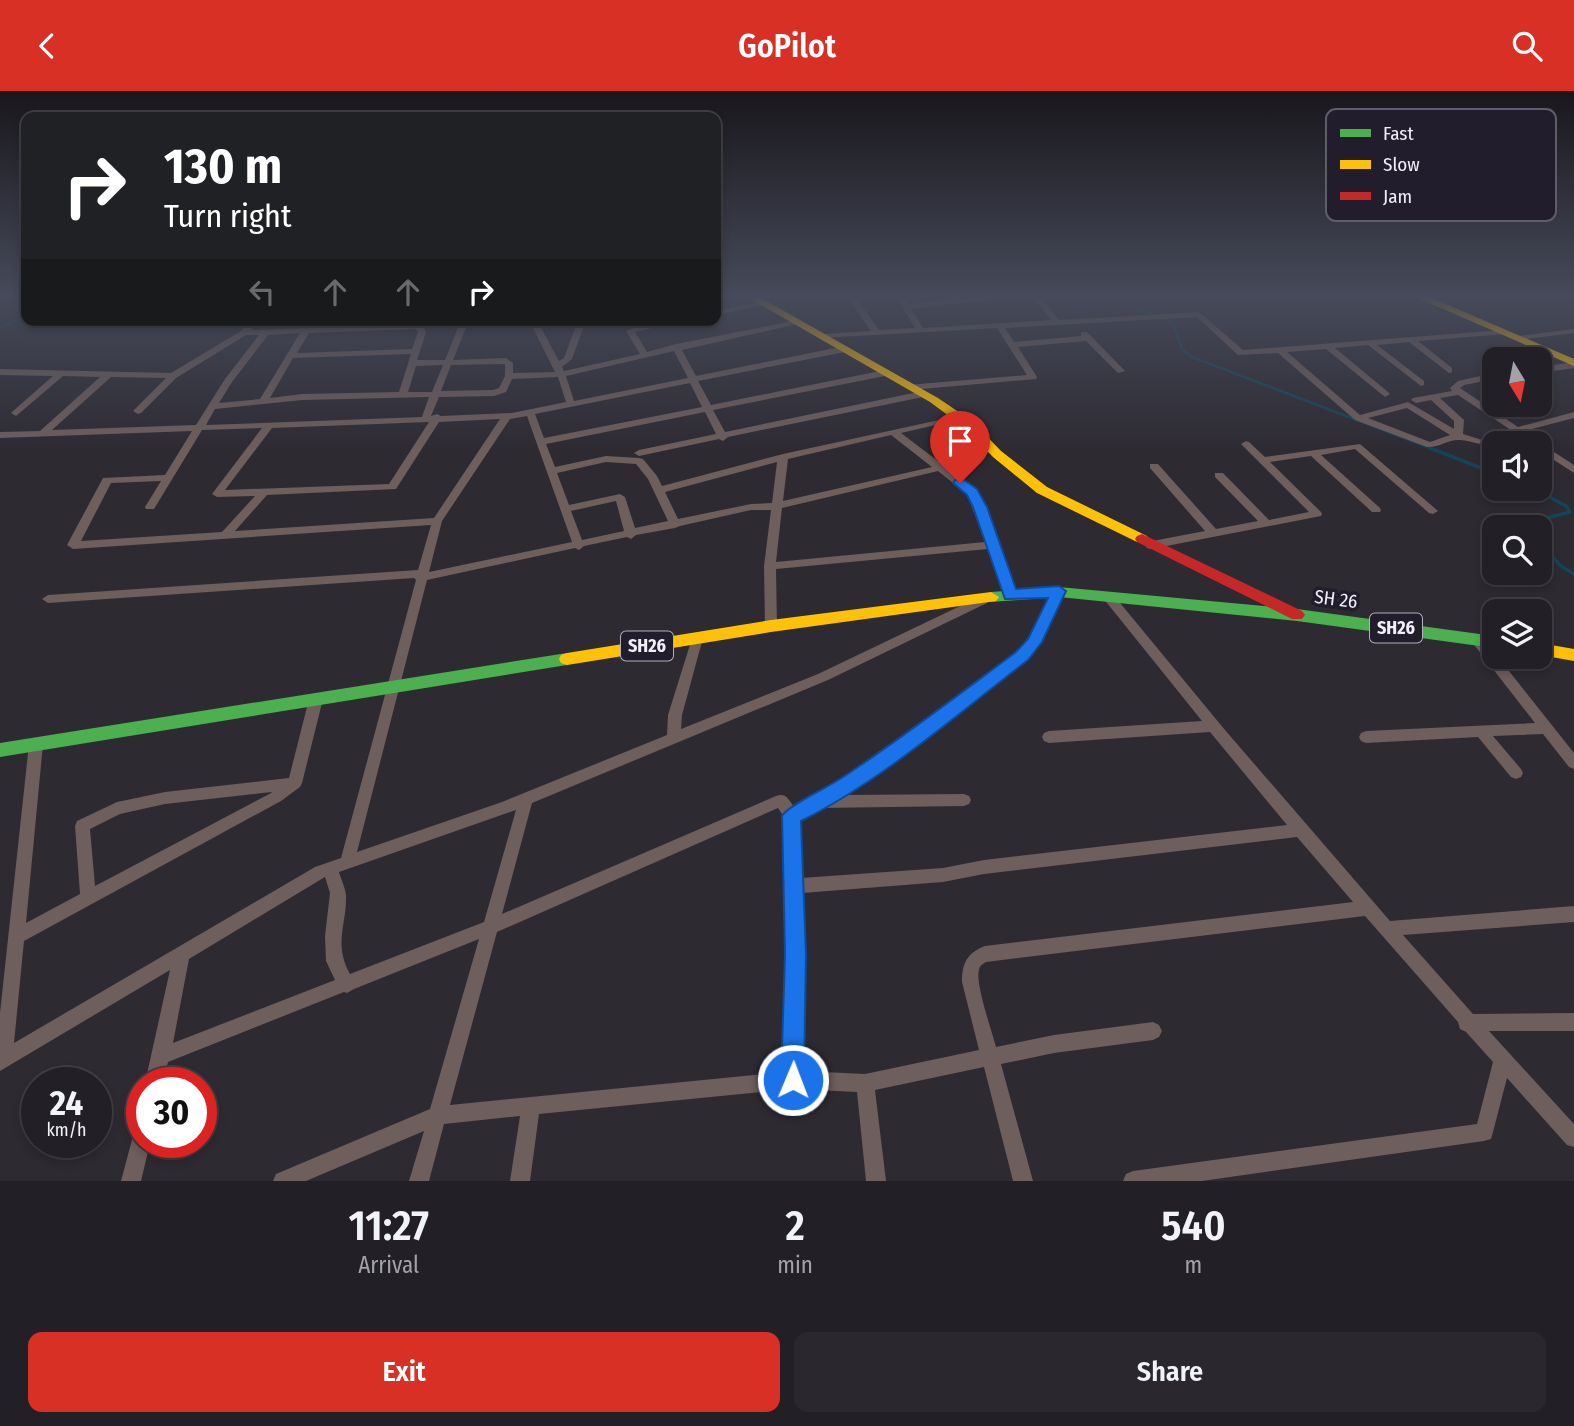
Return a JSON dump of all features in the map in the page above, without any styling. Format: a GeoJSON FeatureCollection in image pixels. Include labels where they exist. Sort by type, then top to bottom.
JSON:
{"type":"FeatureCollection","features":[{"type":"Feature","properties":{"kind":"main road"},"geometry":{"type":"LineString","coordinates":[[845,349],[958,418],[1042,490],[1297,615]]}},
{"type":"Feature","properties":{"kind":"main road"},"geometry":{"type":"LineString","coordinates":[[1542,349],[1574,364]]}},
{"type":"Feature","properties":{"kind":"main road","name":"SH26"},"geometry":{"type":"LineString","coordinates":[[0,750],[771,626],[988,597],[1059,591],[1297,615]]}},
{"type":"Feature","properties":{"kind":"main road","name":"SH 26"},"geometry":{"type":"LineString","coordinates":[[1297,615],[1482,640]]}},
{"type":"Feature","properties":{"kind":"main road"},"geometry":{"type":"LineString","coordinates":[[1552,651],[1574,655]]}},
{"type":"Feature","properties":{"kind":"street"},"geometry":{"type":"LineString","coordinates":[[138,411],[173,376],[218,349]]}},
{"type":"Feature","properties":{"kind":"street"},"geometry":{"type":"LineString","coordinates":[[150,507],[215,406],[228,381],[253,349]]}},
{"type":"Feature","properties":{"kind":"street"},"geometry":{"type":"LineString","coordinates":[[263,401],[295,349]]}},
{"type":"Feature","properties":{"kind":"street"},"geometry":{"type":"LineString","coordinates":[[270,425],[217,494],[392,487],[431,417],[436,395],[455,349]]}},
{"type":"Feature","properties":{"kind":"street"},"geometry":{"type":"LineString","coordinates":[[548,349],[559,370],[571,404]]}},
{"type":"Feature","properties":{"kind":"street"},"geometry":{"type":"LineString","coordinates":[[559,370],[572,349]]}},
{"type":"Feature","properties":{"kind":"street"},"geometry":{"type":"LineString","coordinates":[[641,349],[644,353]]}},
{"type":"Feature","properties":{"kind":"street"},"geometry":{"type":"LineString","coordinates":[[509,376],[559,370],[670,349]]}},
{"type":"Feature","properties":{"kind":"street"},"geometry":{"type":"LineString","coordinates":[[676,349],[723,438]]}},
{"type":"Feature","properties":{"kind":"street"},"geometry":{"type":"LineString","coordinates":[[0,435],[507,416],[845,349]]}},
{"type":"Feature","properties":{"kind":"street"},"geometry":{"type":"LineString","coordinates":[[639,453],[723,438],[916,390],[1033,377],[1016,349]]}},
{"type":"Feature","properties":{"kind":"street"},"geometry":{"type":"LineString","coordinates":[[1099,349],[1121,371]]}},
{"type":"Feature","properties":{"kind":"street"},"geometry":{"type":"LineString","coordinates":[[1237,349],[1241,353],[1294,349]]}},
{"type":"Feature","properties":{"kind":"street"},"geometry":{"type":"LineString","coordinates":[[1331,349],[1385,394]]}},
{"type":"Feature","properties":{"kind":"street"},"geometry":{"type":"LineString","coordinates":[[1377,349],[1421,383]]}},
{"type":"Feature","properties":{"kind":"street"},"geometry":{"type":"LineString","coordinates":[[1422,349],[1449,370]]}},
{"type":"Feature","properties":{"kind":"street"},"geometry":{"type":"LineString","coordinates":[[1280,350],[1358,418],[1430,445],[1458,436]]}},
{"type":"Feature","properties":{"kind":"street"},"geometry":{"type":"LineString","coordinates":[[291,356],[416,351],[403,395]]}},
{"type":"Feature","properties":{"kind":"street"},"geometry":{"type":"LineString","coordinates":[[215,406],[263,401],[495,393],[503,390],[509,376],[509,363],[506,361],[412,363]]}},
{"type":"Feature","properties":{"kind":"street"},"geometry":{"type":"LineString","coordinates":[[1552,368],[1574,364]]}},
{"type":"Feature","properties":{"kind":"street"},"geometry":{"type":"LineString","coordinates":[[0,372],[173,376]]}},
{"type":"Feature","properties":{"kind":"street"},"geometry":{"type":"LineString","coordinates":[[0,382],[12,372]]}},
{"type":"Feature","properties":{"kind":"street"},"geometry":{"type":"LineString","coordinates":[[16,413],[61,373]]}},
{"type":"Feature","properties":{"kind":"street"},"geometry":{"type":"LineString","coordinates":[[541,442],[885,373]]}},
{"type":"Feature","properties":{"kind":"street"},"geometry":{"type":"LineString","coordinates":[[42,434],[108,374]]}},
{"type":"Feature","properties":{"kind":"street"},"geometry":{"type":"LineString","coordinates":[[1482,379],[1461,383],[1454,389],[1517,430],[1574,415]]}},
{"type":"Feature","properties":{"kind":"street"},"geometry":{"type":"LineString","coordinates":[[1416,400],[1460,392]]}},
{"type":"Feature","properties":{"kind":"street"},"geometry":{"type":"LineString","coordinates":[[1433,397],[1459,420],[1458,436]]}},
{"type":"Feature","properties":{"kind":"street"},"geometry":{"type":"LineString","coordinates":[[1358,418],[1408,404],[1458,436],[1482,443]]}},
{"type":"Feature","properties":{"kind":"street"},"geometry":{"type":"LineString","coordinates":[[530,412],[579,546]]}},
{"type":"Feature","properties":{"kind":"street"},"geometry":{"type":"LineString","coordinates":[[347,863],[396,685],[420,576],[437,521],[507,416]]}},
{"type":"Feature","properties":{"kind":"street"},"geometry":{"type":"LineString","coordinates":[[659,490],[783,457],[958,418]]}},
{"type":"Feature","properties":{"kind":"street"},"geometry":{"type":"LineString","coordinates":[[893,432],[972,492],[1010,595]]}},
{"type":"Feature","properties":{"kind":"street"},"geometry":{"type":"LineString","coordinates":[[1151,545],[1317,514],[1246,445]]}},
{"type":"Feature","properties":{"kind":"street"},"geometry":{"type":"LineString","coordinates":[[1262,460],[1357,446],[1433,511]]}},
{"type":"Feature","properties":{"kind":"street"},"geometry":{"type":"LineString","coordinates":[[1314,453],[1376,510]]}},
{"type":"Feature","properties":{"kind":"street"},"geometry":{"type":"LineString","coordinates":[[1552,454],[1574,470]]}},
{"type":"Feature","properties":{"kind":"street"},"geometry":{"type":"LineString","coordinates":[[771,626],[770,566],[783,457]]}},
{"type":"Feature","properties":{"kind":"street"},"geometry":{"type":"LineString","coordinates":[[551,471],[606,460],[639,461],[659,490],[675,525]]}},
{"type":"Feature","properties":{"kind":"street"},"geometry":{"type":"LineString","coordinates":[[1153,466],[1213,533]]}},
{"type":"Feature","properties":{"kind":"street"},"geometry":{"type":"LineString","coordinates":[[48,599],[420,576],[579,546],[751,507],[777,506],[940,468]]}},
{"type":"Feature","properties":{"kind":"street"},"geometry":{"type":"LineString","coordinates":[[1219,475],[1266,523]]}},
{"type":"Feature","properties":{"kind":"street"},"geometry":{"type":"LineString","coordinates":[[168,478],[107,480],[73,545],[437,521]]}},
{"type":"Feature","properties":{"kind":"street"},"geometry":{"type":"LineString","coordinates":[[224,536],[264,492]]}},
{"type":"Feature","properties":{"kind":"street"},"geometry":{"type":"LineString","coordinates":[[565,509],[620,497],[631,535]]}},
{"type":"Feature","properties":{"kind":"street"},"geometry":{"type":"LineString","coordinates":[[770,566],[990,545]]}},
{"type":"Feature","properties":{"kind":"street"},"geometry":{"type":"LineString","coordinates":[[791,816],[819,803],[893,754],[1022,656],[1034,642],[1059,591]]}},
{"type":"Feature","properties":{"kind":"street"},"geometry":{"type":"LineString","coordinates":[[1107,595],[1299,830],[1466,1023],[1574,1138]]}},
{"type":"Feature","properties":{"kind":"street"},"geometry":{"type":"LineString","coordinates":[[2,1060],[330,869],[526,799],[823,677],[988,597]]}},
{"type":"Feature","properties":{"kind":"street"},"geometry":{"type":"LineString","coordinates":[[674,738],[675,715],[697,638]]}},
{"type":"Feature","properties":{"kind":"street"},"geometry":{"type":"LineString","coordinates":[[1476,639],[1574,762]]}},
{"type":"Feature","properties":{"kind":"street"},"geometry":{"type":"LineString","coordinates":[[16,937],[276,797],[295,783],[316,699]]}},
{"type":"Feature","properties":{"kind":"street"},"geometry":{"type":"LineString","coordinates":[[1049,737],[1212,726]]}},
{"type":"Feature","properties":{"kind":"street"},"geometry":{"type":"LineString","coordinates":[[1366,737],[1547,728]]}},
{"type":"Feature","properties":{"kind":"street"},"geometry":{"type":"LineString","coordinates":[[1481,731],[1516,773]]}},
{"type":"Feature","properties":{"kind":"street"},"geometry":{"type":"LineString","coordinates":[[2,1060],[36,744]]}},
{"type":"Feature","properties":{"kind":"street"},"geometry":{"type":"LineString","coordinates":[[88,899],[82,825],[117,808],[165,798],[295,783]]}},
{"type":"Feature","properties":{"kind":"street"},"geometry":{"type":"LineString","coordinates":[[418,1181],[526,799]]}},
{"type":"Feature","properties":{"kind":"street"},"geometry":{"type":"LineString","coordinates":[[161,1056],[490,927],[781,800],[791,816],[794,887],[793,1080]]}},
{"type":"Feature","properties":{"kind":"street"},"geometry":{"type":"LineString","coordinates":[[819,803],[964,800]]}},
{"type":"Feature","properties":{"kind":"street"},"geometry":{"type":"LineString","coordinates":[[794,887],[943,875],[984,867],[1299,830]]}},
{"type":"Feature","properties":{"kind":"street"},"geometry":{"type":"LineString","coordinates":[[330,869],[338,893],[334,924],[334,961],[347,985]]}},
{"type":"Feature","properties":{"kind":"street"},"geometry":{"type":"LineString","coordinates":[[1023,1181],[988,1059],[970,982],[970,966],[976,958],[985,954],[1367,908]]}},
{"type":"Feature","properties":{"kind":"street"},"geometry":{"type":"LineString","coordinates":[[1385,929],[1574,914]]}},
{"type":"Feature","properties":{"kind":"street"},"geometry":{"type":"LineString","coordinates":[[158,1067],[182,953]]}},
{"type":"Feature","properties":{"kind":"street"},"geometry":{"type":"LineString","coordinates":[[1466,1023],[1574,1021]]}},
{"type":"Feature","properties":{"kind":"street"},"geometry":{"type":"LineString","coordinates":[[283,1181],[438,1115],[793,1080],[865,1083],[1054,1044],[1153,1031]]}},
{"type":"Feature","properties":{"kind":"street"},"geometry":{"type":"LineString","coordinates":[[1133,1181],[1484,1132],[1502,1060]]}},
{"type":"Feature","properties":{"kind":"street"},"geometry":{"type":"LineString","coordinates":[[865,1083],[876,1181]]}},
{"type":"Feature","properties":{"kind":"street"},"geometry":{"type":"LineString","coordinates":[[520,1181],[531,1106]]}},
{"type":"Feature","properties":{"kind":"street"},"geometry":{"type":"LineString","coordinates":[[131,1181],[137,1158]]}},
{"type":"Feature","properties":{"kind":"waterway"},"geometry":{"type":"LineString","coordinates":[[1182,349],[1192,357],[1435,450]]}},
{"type":"Feature","properties":{"kind":"waterway"},"geometry":{"type":"LineString","coordinates":[[1430,448],[1482,468]]}},
{"type":"Feature","properties":{"kind":"waterway"},"geometry":{"type":"LineString","coordinates":[[1552,498],[1566,506],[1570,512],[1552,516]]}},
{"type":"Feature","properties":{"kind":"waterway"},"geometry":{"type":"LineString","coordinates":[[1552,557],[1574,574]]}},
{"type":"Feature","properties":{"kind":"traffic: fast"},"geometry":{"type":"LineString","coordinates":[[991,597],[1059,592],[1297,615],[1482,640]]}},
{"type":"Feature","properties":{"kind":"traffic: fast"},"geometry":{"type":"LineString","coordinates":[[0,750],[567,659]]}},
{"type":"Feature","properties":{"kind":"traffic: slow"},"geometry":{"type":"LineString","coordinates":[[844,349],[934,400],[968,424],[997,454],[1042,490],[1142,539]]}},
{"type":"Feature","properties":{"kind":"traffic: slow"},"geometry":{"type":"LineString","coordinates":[[1541,349],[1574,363]]}},
{"type":"Feature","properties":{"kind":"traffic: slow"},"geometry":{"type":"LineString","coordinates":[[567,659],[771,626],[991,597]]}},
{"type":"Feature","properties":{"kind":"traffic: slow"},"geometry":{"type":"LineString","coordinates":[[1552,651],[1574,655]]}},
{"type":"Feature","properties":{"kind":"traffic: jam"},"geometry":{"type":"LineString","coordinates":[[1142,539],[1297,615]]}},
{"type":"Feature","properties":{"kind":"route"},"geometry":{"type":"LineString","coordinates":[[793,1080],[796,954],[791,816],[819,803],[893,754],[1022,656],[1034,642],[1059,591],[1010,595],[990,545],[980,507],[972,492],[960,483]]}}]}
